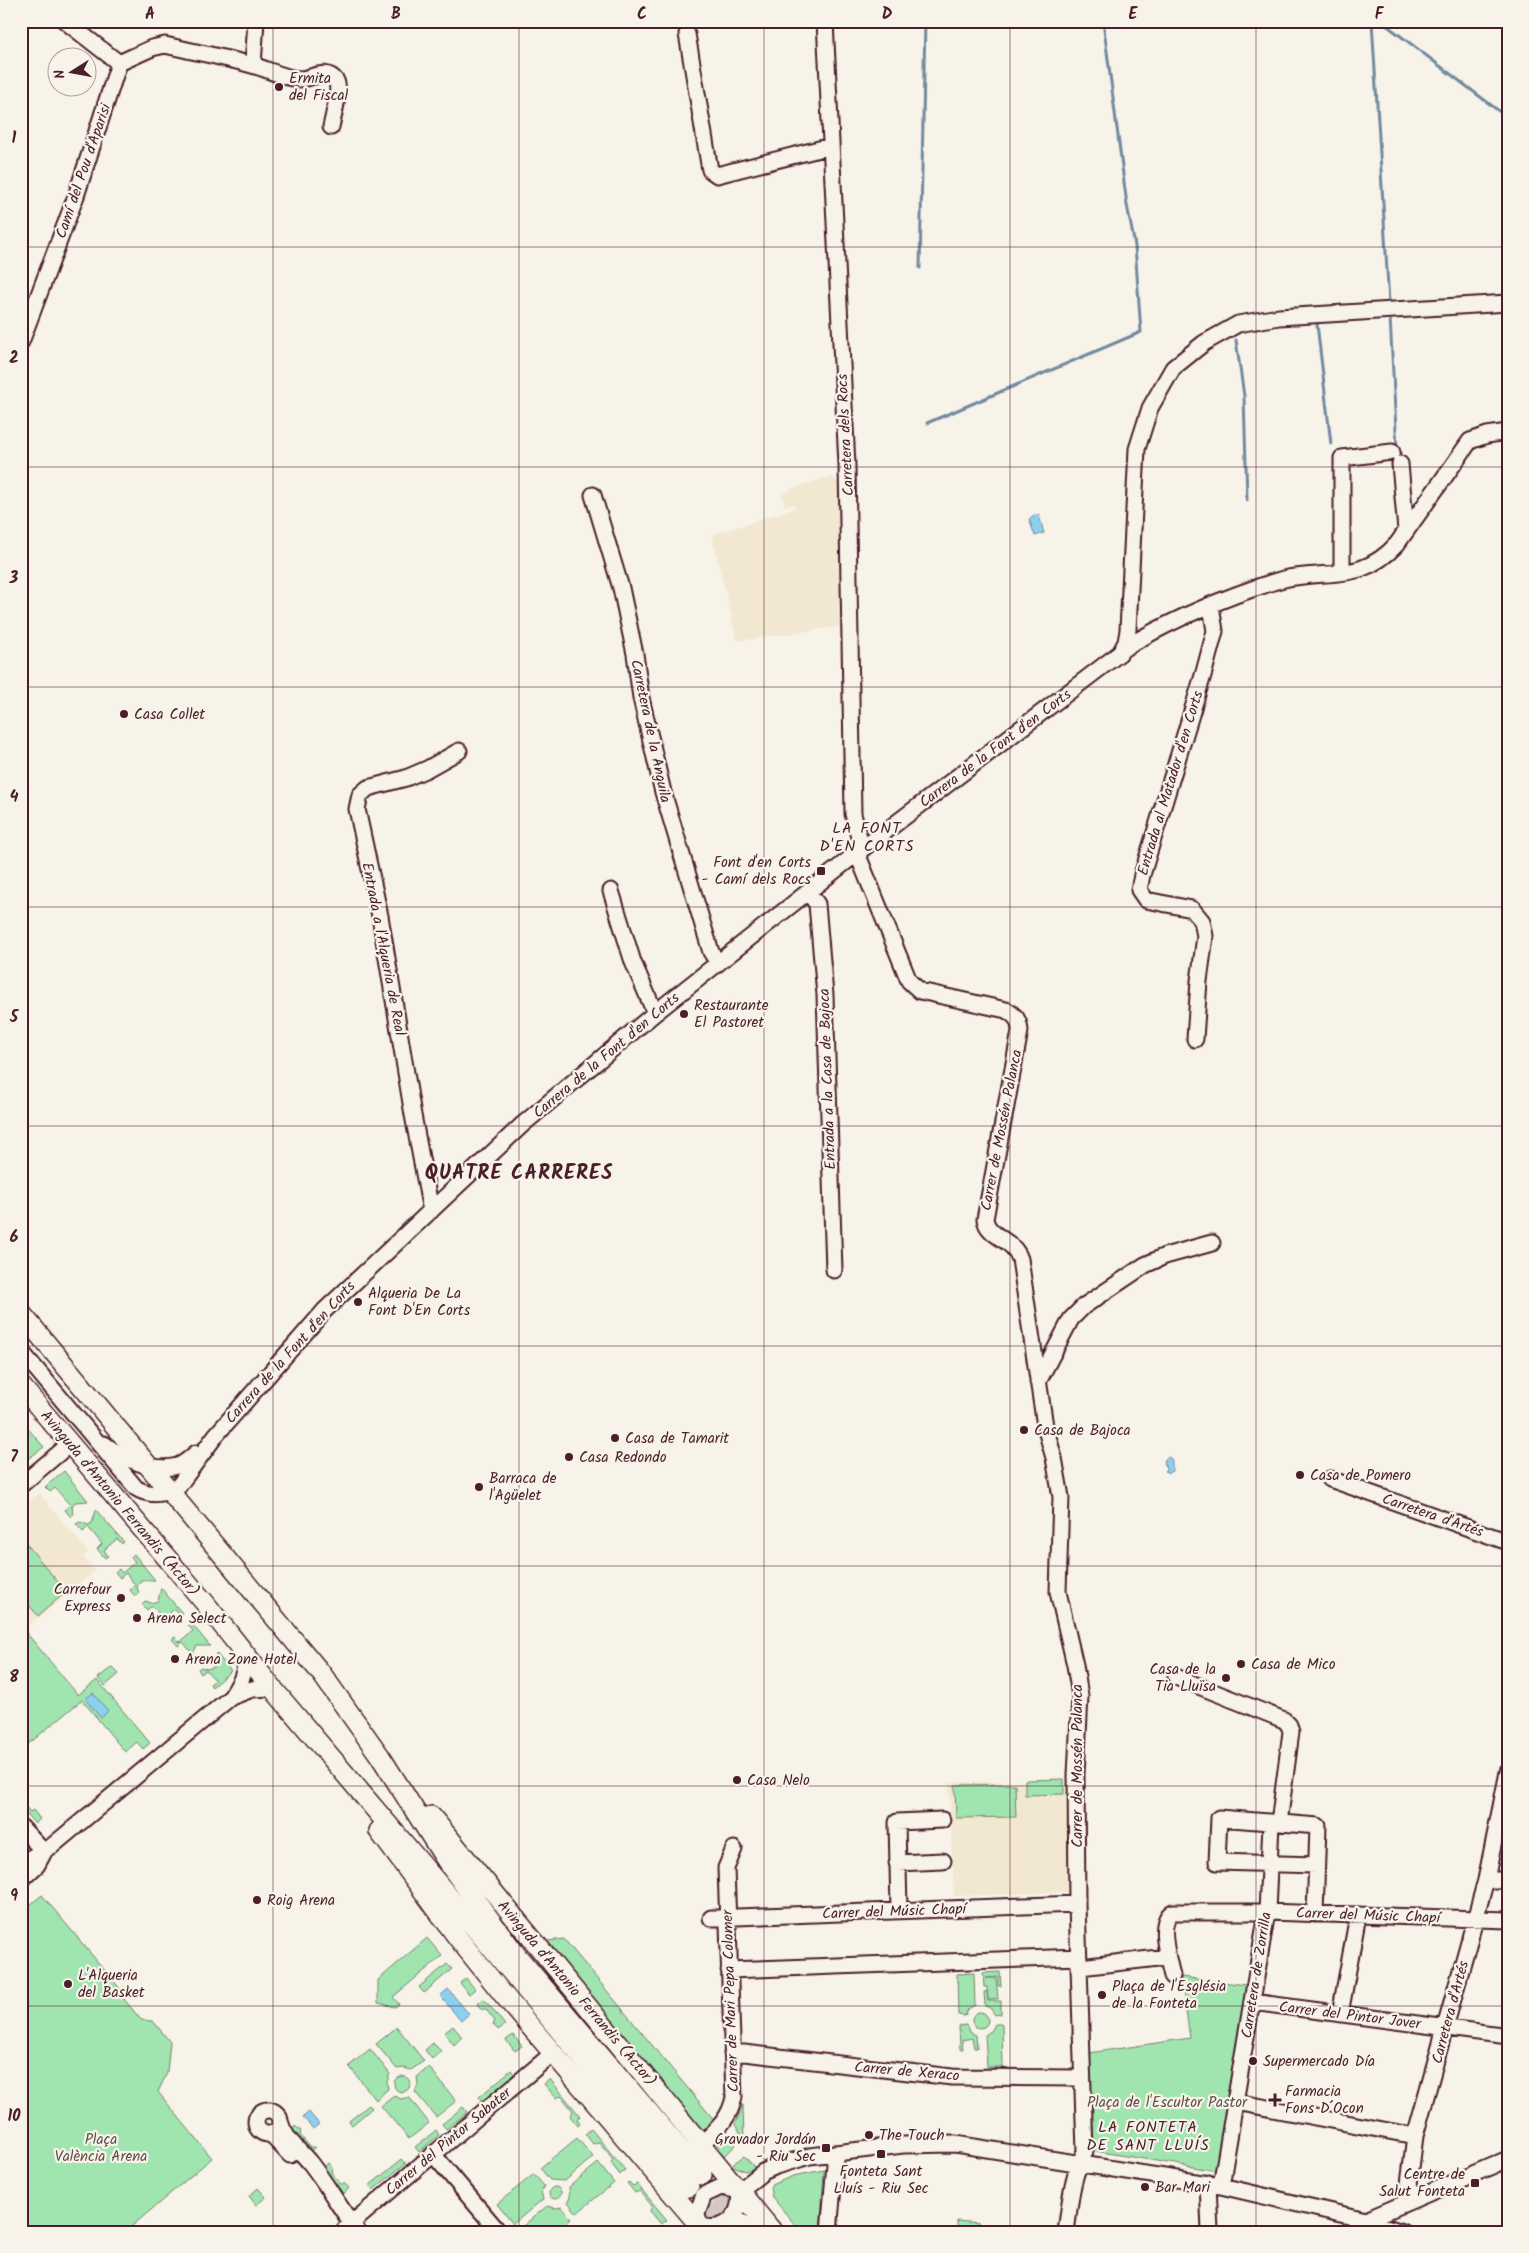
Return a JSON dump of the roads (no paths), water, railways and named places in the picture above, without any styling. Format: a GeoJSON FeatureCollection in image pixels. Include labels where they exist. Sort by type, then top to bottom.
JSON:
{"type":"FeatureCollection","features":[{"type":"Feature","properties":{"kind":"main road","name":"Avinguda d'Antonio Ferrandis (Actor)"},"geometry":{"type":"LineString","coordinates":[[21,1313],[320,1673],[380,1756],[448,1863],[518,1956],[695,2181],[272,1688],[214,1614],[21,1386]]}},
{"type":"Feature","properties":{"kind":"main road","name":"Avinguda d'Antonio Ferrandis (Actor)"},"geometry":{"type":"LineString","coordinates":[[380,1756],[773,2232]]}},
{"type":"Feature","properties":{"kind":"main road","name":"Avinguda d'Antonio Ferrandis (Actor)"},"geometry":{"type":"LineString","coordinates":[[352,1782],[370,1817],[458,1938],[699,2230]]}},
{"type":"Feature","properties":{"kind":"street"},"geometry":{"type":"LineString","coordinates":[[65,21],[119,63],[152,48],[165,45],[253,65],[278,74],[302,79],[319,74],[330,76],[337,82],[338,91],[331,127]]}},
{"type":"Feature","properties":{"kind":"street"},"geometry":{"type":"LineString","coordinates":[[253,65],[256,21]]}},
{"type":"Feature","properties":{"kind":"street","name":"Carretera dels Rocs"},"geometry":{"type":"LineString","coordinates":[[825,21],[847,465],[854,814],[859,851]]}},
{"type":"Feature","properties":{"kind":"street"},"geometry":{"type":"LineString","coordinates":[[687,34],[710,170],[717,175],[831,146]]}},
{"type":"Feature","properties":{"kind":"street","name":"Camí del Pou d'Aparisi"},"geometry":{"type":"LineString","coordinates":[[21,342],[76,196],[119,63]]}},
{"type":"Feature","properties":{"kind":"street"},"geometry":{"type":"LineString","coordinates":[[1123,649],[1128,630],[1137,449],[1150,408],[1173,368],[1204,343],[1238,324],[1279,318],[1508,303]]}},
{"type":"Feature","properties":{"kind":"street","name":"Carrera de la Font d'en Corts"},"geometry":{"type":"LineString","coordinates":[[216,1435],[325,1310],[522,1125],[655,1014],[859,851],[1094,674],[1123,649],[1149,634],[1254,589],[1293,577],[1342,572],[1366,567],[1380,560],[1397,544],[1470,441],[1478,437],[1508,432]]}},
{"type":"Feature","properties":{"kind":"street"},"geometry":{"type":"LineString","coordinates":[[1342,572],[1342,458],[1396,458],[1406,530]]}},
{"type":"Feature","properties":{"kind":"street","name":"Carretera de la Anguila"},"geometry":{"type":"LineString","coordinates":[[593,495],[621,588],[635,654],[641,698],[663,792],[711,952],[718,963]]}},
{"type":"Feature","properties":{"kind":"street","name":"Entrada al Matador d'en Corts"},"geometry":{"type":"LineString","coordinates":[[1195,1039],[1199,981],[1205,936],[1202,921],[1192,909],[1146,900],[1140,890],[1144,866],[1212,639],[1214,625],[1211,606]]}},
{"type":"Feature","properties":{"kind":"street","name":"Entrada a l'Alqueria de Real"},"geometry":{"type":"LineString","coordinates":[[431,1211],[380,916],[357,809],[360,795],[368,788],[406,778],[427,769],[459,751]]}},
{"type":"Feature","properties":{"kind":"street","name":"Carrer de Mossén Palanca"},"geometry":{"type":"LineString","coordinates":[[859,851],[909,980],[920,991],[1006,1010],[1016,1016],[1020,1022],[1020,1031],[985,1219],[990,1230],[1010,1243],[1018,1253],[1024,1281],[1045,1426],[1054,1458],[1061,1497],[1058,1592],[1075,1665],[1080,1696],[1076,1775],[1077,1904],[1085,2152],[1078,2163],[1067,2214],[1066,2232]]}},
{"type":"Feature","properties":{"kind":"street"},"geometry":{"type":"LineString","coordinates":[[611,891],[633,962],[655,1014]]}},
{"type":"Feature","properties":{"kind":"street","name":"Entrada a la Casa de Bajoca"},"geometry":{"type":"LineString","coordinates":[[808,892],[816,904],[825,995],[834,1270]]}},
{"type":"Feature","properties":{"kind":"street"},"geometry":{"type":"LineString","coordinates":[[1038,1382],[1071,1319],[1084,1306],[1145,1264],[1165,1256],[1212,1243]]}},
{"type":"Feature","properties":{"kind":"street","name":"Avinguda d'Antonio Ferrandis (Actor)"},"geometry":{"type":"LineString","coordinates":[[21,1351],[136,1488],[149,1493],[170,1492]]}},
{"type":"Feature","properties":{"kind":"street","name":"Avinguda d'Antonio Ferrandis (Actor)"},"geometry":{"type":"LineString","coordinates":[[87,1428],[108,1447],[147,1465]]}},
{"type":"Feature","properties":{"kind":"street"},"geometry":{"type":"LineString","coordinates":[[147,1465],[170,1467],[185,1463],[216,1435]]}},
{"type":"Feature","properties":{"kind":"street"},"geometry":{"type":"LineString","coordinates":[[170,1492],[182,1482],[216,1435]]}},
{"type":"Feature","properties":{"kind":"street"},"geometry":{"type":"LineString","coordinates":[[21,1485],[71,1443]]}},
{"type":"Feature","properties":{"kind":"street","name":"Carretera d'Artés"},"geometry":{"type":"LineString","coordinates":[[1330,1479],[1508,1542]]}},
{"type":"Feature","properties":{"kind":"street"},"geometry":{"type":"LineString","coordinates":[[231,1697],[243,1679],[246,1663],[245,1654]]}},
{"type":"Feature","properties":{"kind":"street","name":"Carretera de Zorrilla"},"geometry":{"type":"LineString","coordinates":[[1176,1677],[1284,1720],[1289,1725],[1290,1732],[1269,1864],[1267,1912],[1236,2102],[1215,2184],[1210,2232]]}},
{"type":"Feature","properties":{"kind":"street"},"geometry":{"type":"LineString","coordinates":[[21,1880],[30,1857],[231,1697],[252,1689],[272,1688]]}},
{"type":"Feature","properties":{"kind":"street","name":"Carretera d'Artés"},"geometry":{"type":"LineString","coordinates":[[1415,2199],[1409,2184],[1415,2136],[1502,1825],[1508,1772]]}},
{"type":"Feature","properties":{"kind":"street"},"geometry":{"type":"LineString","coordinates":[[1314,1914],[1318,1826],[1219,1818],[1217,1862],[1316,1865]]}},
{"type":"Feature","properties":{"kind":"street"},"geometry":{"type":"LineString","coordinates":[[899,1910],[896,1822],[942,1820]]}},
{"type":"Feature","properties":{"kind":"street"},"geometry":{"type":"LineString","coordinates":[[21,1827],[30,1857]]}},
{"type":"Feature","properties":{"kind":"street","name":"Carrer de Mari Pepa Colomer"},"geometry":{"type":"LineString","coordinates":[[701,2144],[723,2124],[732,2107],[726,1868],[734,1849]]}},
{"type":"Feature","properties":{"kind":"street"},"geometry":{"type":"LineString","coordinates":[[898,1863],[943,1861]]}},
{"type":"Feature","properties":{"kind":"street"},"geometry":{"type":"LineString","coordinates":[[1486,1880],[1508,1880]]}},
{"type":"Feature","properties":{"kind":"street","name":"Carrer del Músic Chapí"},"geometry":{"type":"LineString","coordinates":[[711,1918],[1077,1904]]}},
{"type":"Feature","properties":{"kind":"street","name":"Carrer del Músic Chapí"},"geometry":{"type":"LineString","coordinates":[[1167,1957],[1164,1936],[1166,1922],[1169,1914],[1173,1912],[1267,1912],[1508,1920]]}},
{"type":"Feature","properties":{"kind":"street"},"geometry":{"type":"LineString","coordinates":[[1340,2014],[1358,1915]]}},
{"type":"Feature","properties":{"kind":"street"},"geometry":{"type":"LineString","coordinates":[[729,1970],[1080,1962],[1167,1957],[1172,1976]]}},
{"type":"Feature","properties":{"kind":"street","name":"Carrer del Pintor Jover"},"geometry":{"type":"LineString","coordinates":[[1252,2002],[1508,2036]]}},
{"type":"Feature","properties":{"kind":"street","name":"Carrer de Xeraco"},"geometry":{"type":"LineString","coordinates":[[732,2054],[744,2053],[952,2077],[1082,2078]]}},
{"type":"Feature","properties":{"kind":"street","name":"Carrer del Pintor Sabater"},"geometry":{"type":"LineString","coordinates":[[350,2229],[433,2154],[552,2054]]}},
{"type":"Feature","properties":{"kind":"street"},"geometry":{"type":"LineString","coordinates":[[1236,2102],[1415,2136]]}},
{"type":"Feature","properties":{"kind":"street"},"geometry":{"type":"LineString","coordinates":[[265,2111],[272,2111],[277,2115],[287,2137],[311,2163],[350,2229],[330,2212],[302,2168],[274,2138],[261,2132],[257,2127],[256,2120],[260,2114],[265,2111]]}},
{"type":"Feature","properties":{"kind":"street"},"geometry":{"type":"LineString","coordinates":[[267,2134],[277,2130],[280,2121]]}},
{"type":"Feature","properties":{"kind":"street"},"geometry":{"type":"LineString","coordinates":[[739,2191],[740,2206],[733,2219],[721,2227],[699,2230],[697,2213],[704,2195],[721,2187],[739,2191],[764,2172],[776,2166],[810,2156],[903,2145],[974,2145],[1215,2184],[1366,2220],[1382,2228],[1402,2232]]}},
{"type":"Feature","properties":{"kind":"street"},"geometry":{"type":"LineString","coordinates":[[829,2232],[835,2164],[834,2153]]}},
{"type":"Feature","properties":{"kind":"street"},"geometry":{"type":"LineString","coordinates":[[433,2154],[499,2232]]}},
{"type":"Feature","properties":{"kind":"street"},"geometry":{"type":"LineString","coordinates":[[1366,2220],[1508,2159]]}},
{"type":"Feature","properties":{"kind":"water"},"geometry":{"type":"Polygon","coordinates":[[[1034,515],[1039,515],[1044,533],[1035,536],[1029,519],[1034,515]]]}},
{"type":"Feature","properties":{"kind":"water"},"geometry":{"type":"Polygon","coordinates":[[[1169,1457],[1172,1460],[1172,1471],[1168,1473],[1165,1471],[1164,1464],[1165,1459],[1169,1457]]]}},
{"type":"Feature","properties":{"kind":"water"},"geometry":{"type":"Polygon","coordinates":[[[93,1693],[108,1711],[101,1718],[85,1699],[93,1693]]]}},
{"type":"Feature","properties":{"kind":"water"},"geometry":{"type":"Polygon","coordinates":[[[448,1989],[469,2014],[461,2021],[440,1996],[448,1989]]]}},
{"type":"Feature","properties":{"kind":"water"},"geometry":{"type":"Polygon","coordinates":[[[309,2112],[319,2124],[313,2129],[303,2117],[309,2112]]]}},
{"type":"Feature","properties":{"kind":"waterway"},"geometry":{"type":"LineString","coordinates":[[920,268],[925,21]]}},
{"type":"Feature","properties":{"kind":"waterway"},"geometry":{"type":"LineString","coordinates":[[927,423],[1141,332],[1135,246],[1127,205],[1103,21]]}},
{"type":"Feature","properties":{"kind":"waterway"},"geometry":{"type":"LineString","coordinates":[[1372,21],[1389,303]]}},
{"type":"Feature","properties":{"kind":"waterway"},"geometry":{"type":"LineString","coordinates":[[1381,21],[1508,118]]}},
{"type":"Feature","properties":{"kind":"waterway"},"geometry":{"type":"LineString","coordinates":[[1390,317],[1397,449]]}},
{"type":"Feature","properties":{"kind":"waterway"},"geometry":{"type":"LineString","coordinates":[[1317,324],[1331,444]]}},
{"type":"Feature","properties":{"kind":"waterway"},"geometry":{"type":"LineString","coordinates":[[1236,340],[1244,396],[1247,500]]}},
{"type":"Feature","properties":{"kind":"tunnel"},"geometry":{"type":"LineString","coordinates":[[702,2175],[742,2224]]}},
{"type":"Feature","properties":{"kind":"tunnel"},"geometry":{"type":"LineString","coordinates":[[689,2187],[726,2232]]}},
{"type":"Feature","properties":{"kind":"place","name":"Ermita del Fiscal"},"geometry":{"type":"Point","coordinates":[279,87]}},
{"type":"Feature","properties":{"kind":"place","name":"Casa Collet"},"geometry":{"type":"Point","coordinates":[124,714]}},
{"type":"Feature","properties":{"kind":"place","name":"Font d'en Corts - Camí dels Rocs"},"geometry":{"type":"Point","coordinates":[821,871]}},
{"type":"Feature","properties":{"kind":"place","name":"Restaurante El Pastoret"},"geometry":{"type":"Point","coordinates":[684,1014]}},
{"type":"Feature","properties":{"kind":"place","name":"Alqueria De La Font D'En Corts"},"geometry":{"type":"Point","coordinates":[358,1302]}},
{"type":"Feature","properties":{"kind":"place","name":"Casa de Bajoca"},"geometry":{"type":"Point","coordinates":[1024,1430]}},
{"type":"Feature","properties":{"kind":"place","name":"Casa de Tamarit"},"geometry":{"type":"Point","coordinates":[615,1438]}},
{"type":"Feature","properties":{"kind":"place","name":"Casa Redondo"},"geometry":{"type":"Point","coordinates":[569,1457]}},
{"type":"Feature","properties":{"kind":"place","name":"Casa de Pomero"},"geometry":{"type":"Point","coordinates":[1300,1475]}},
{"type":"Feature","properties":{"kind":"place","name":"Barraca de l'Agüelet"},"geometry":{"type":"Point","coordinates":[479,1487]}},
{"type":"Feature","properties":{"kind":"place","name":"Carrefour Express"},"geometry":{"type":"Point","coordinates":[121,1598]}},
{"type":"Feature","properties":{"kind":"place","name":"Arena Select"},"geometry":{"type":"Point","coordinates":[137,1618]}},
{"type":"Feature","properties":{"kind":"place","name":"Arena Zone Hotel"},"geometry":{"type":"Point","coordinates":[175,1659]}},
{"type":"Feature","properties":{"kind":"place","name":"Casa de Mico"},"geometry":{"type":"Point","coordinates":[1241,1664]}},
{"type":"Feature","properties":{"kind":"place","name":"Casa de la Tia Lluïsa"},"geometry":{"type":"Point","coordinates":[1226,1678]}},
{"type":"Feature","properties":{"kind":"place","name":"Casa Nelo"},"geometry":{"type":"Point","coordinates":[737,1780]}},
{"type":"Feature","properties":{"kind":"place","name":"Roig Arena"},"geometry":{"type":"Point","coordinates":[257,1900]}},
{"type":"Feature","properties":{"kind":"place","name":"L'Alqueria del Basket"},"geometry":{"type":"Point","coordinates":[68,1984]}},
{"type":"Feature","properties":{"kind":"place","name":"Plaça de l'Església de la Fonteta"},"geometry":{"type":"Point","coordinates":[1102,1995]}},
{"type":"Feature","properties":{"kind":"place","name":"Supermercado Día"},"geometry":{"type":"Point","coordinates":[1253,2061]}},
{"type":"Feature","properties":{"kind":"place","name":"Farmacia Fons D´Ocon"},"geometry":{"type":"Point","coordinates":[1275,2100]}},
{"type":"Feature","properties":{"kind":"place","name":"The Touch"},"geometry":{"type":"Point","coordinates":[869,2135]}},
{"type":"Feature","properties":{"kind":"place","name":"Gravador Jordán - Riu Sec"},"geometry":{"type":"Point","coordinates":[826,2148]}},
{"type":"Feature","properties":{"kind":"place","name":"Fonteta Sant Lluís - Riu Sec"},"geometry":{"type":"Point","coordinates":[881,2154]}},
{"type":"Feature","properties":{"kind":"place","name":"Centre de Salut Fonteta"},"geometry":{"type":"Point","coordinates":[1475,2183]}},
{"type":"Feature","properties":{"kind":"place","name":"Bar Mari"},"geometry":{"type":"Point","coordinates":[1145,2187]}},
{"type":"Feature","properties":{"kind":"district","name":"LA FONT D'EN CORTS"},"geometry":{"type":"Point","coordinates":[867,836]}},
{"type":"Feature","properties":{"kind":"district","name":"QUATRE CARRERES"},"geometry":{"type":"Point","coordinates":[519,1172]}},
{"type":"Feature","properties":{"kind":"district","name":"LA FONTETA DE SANT LLUÍS"},"geometry":{"type":"Point","coordinates":[1148,2135]}},
{"type":"Feature","properties":{"kind":"park label","name":"Plaça de l'Escultor Pastor"},"geometry":{"type":"Point","coordinates":[1167,2102]}},
{"type":"Feature","properties":{"kind":"park label","name":"Plaça València Arena"},"geometry":{"type":"Point","coordinates":[101,2148]}}]}
